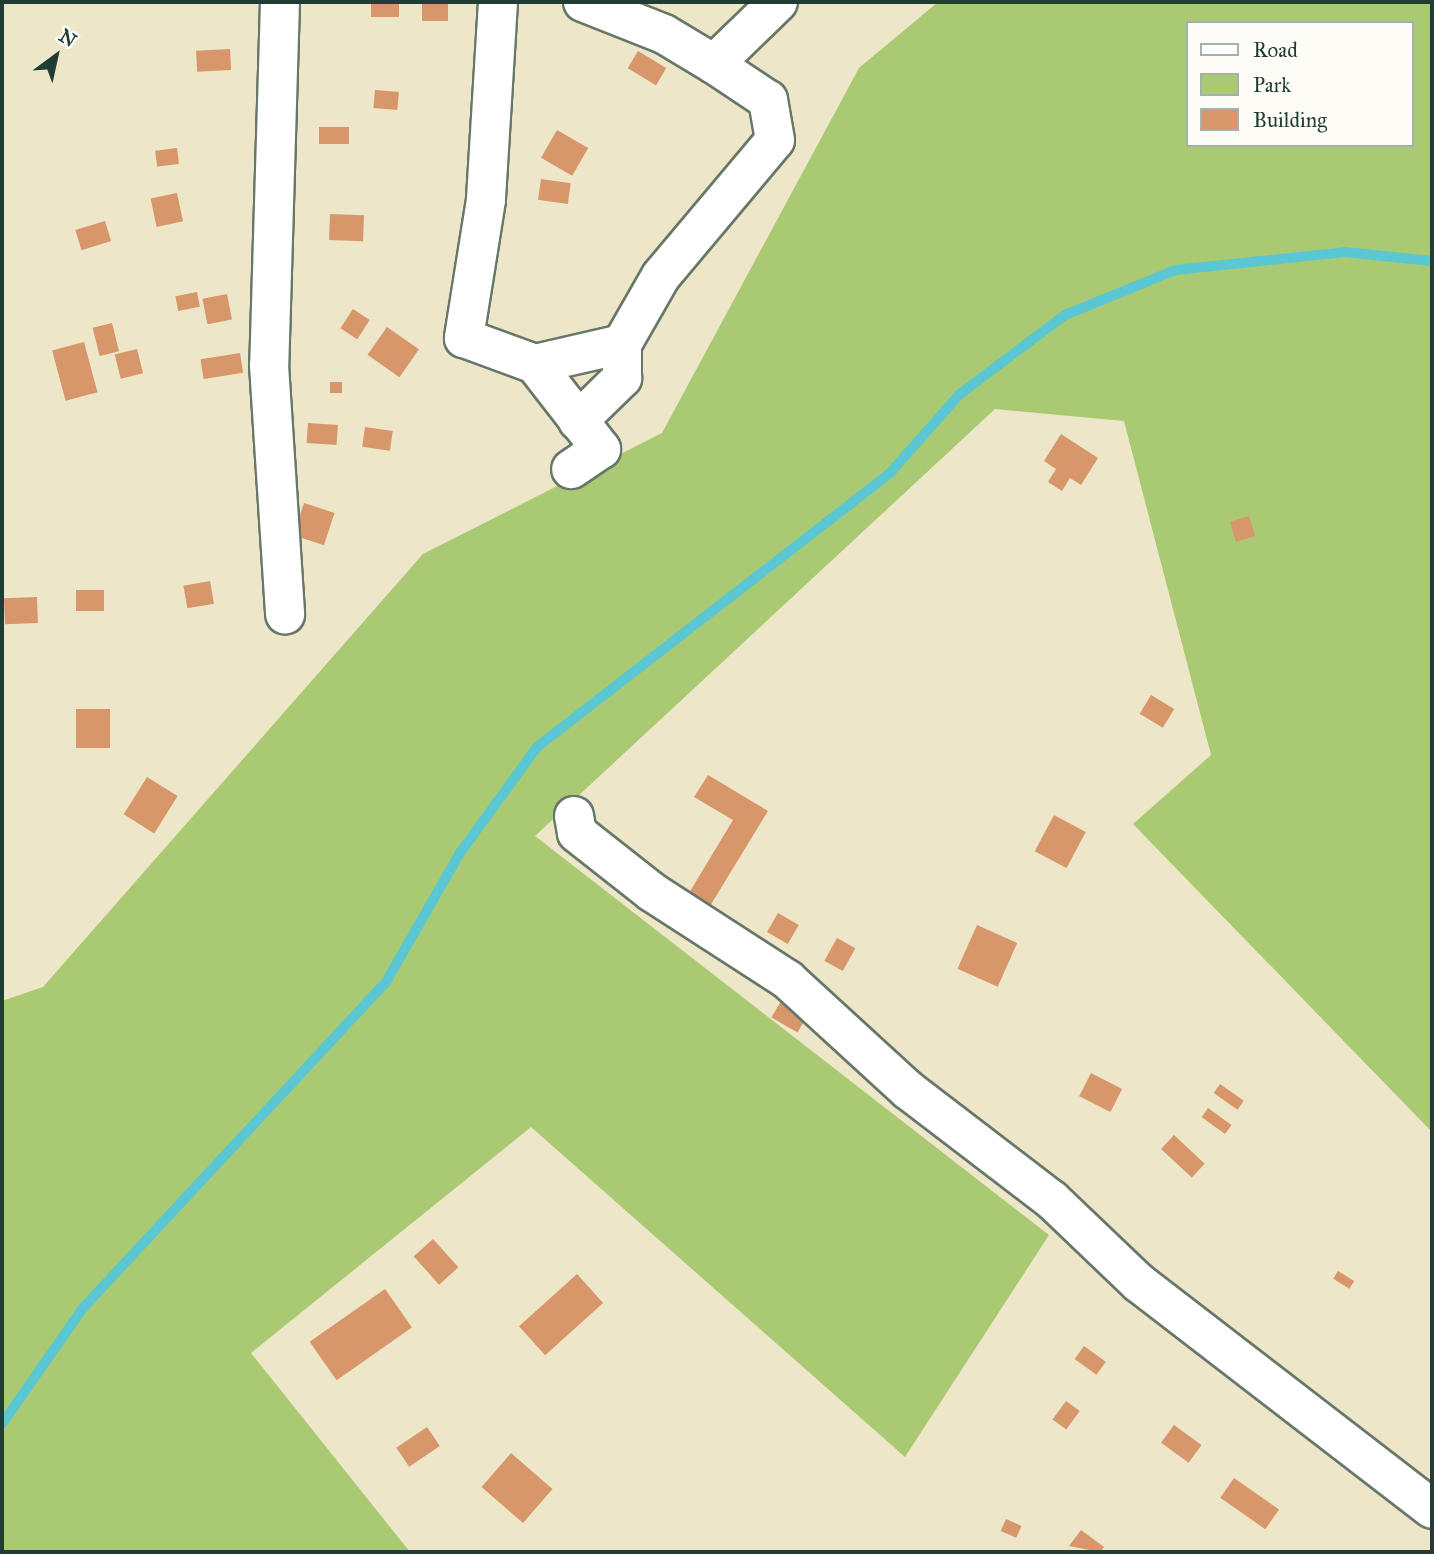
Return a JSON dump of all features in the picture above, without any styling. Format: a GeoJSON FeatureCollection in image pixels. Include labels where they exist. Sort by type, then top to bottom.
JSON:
{"type":"FeatureCollection","features":[{"type":"Feature","properties":{"kind":"street"},"geometry":{"type":"LineString","coordinates":[[280,2],[269,365],[285,614]]}},
{"type":"Feature","properties":{"kind":"street"},"geometry":{"type":"LineString","coordinates":[[498,2],[486,200],[464,338],[535,364],[601,449],[570,469]]}},
{"type":"Feature","properties":{"kind":"street"},"geometry":{"type":"LineString","coordinates":[[578,421],[622,378],[622,344],[700,223],[775,140],[768,100],[664,34],[583,2]]}},
{"type":"Feature","properties":{"kind":"street"},"geometry":{"type":"LineString","coordinates":[[713,64],[778,2]]}},
{"type":"Feature","properties":{"kind":"street"},"geometry":{"type":"LineString","coordinates":[[535,364],[622,344]]}},
{"type":"Feature","properties":{"kind":"street"},"geometry":{"type":"LineString","coordinates":[[574,816],[577,833],[652,892],[788,980],[908,1090],[1052,1200],[1139,1283],[1432,1509]]}},
{"type":"Feature","properties":{"kind":"green space"},"geometry":{"type":"Polygon","coordinates":[[[938,2],[1432,2],[1432,1132],[1133,824],[1211,755],[1124,421],[995,409],[535,836],[1049,1235],[905,1457],[531,1127],[251,1353],[410,1552],[2,1552],[2,1001],[43,987],[423,554],[662,433],[859,68],[938,2]]]}},
{"type":"Feature","properties":{"kind":"building"},"geometry":{"type":"Polygon","coordinates":[[[371,2],[399,2],[399,17],[371,17],[371,2]]]}},
{"type":"Feature","properties":{"kind":"building"},"geometry":{"type":"Polygon","coordinates":[[[422,2],[448,2],[448,21],[422,21],[422,2]]]}},
{"type":"Feature","properties":{"kind":"building"},"geometry":{"type":"Polygon","coordinates":[[[230,49],[231,70],[197,72],[196,51],[230,49]]]}},
{"type":"Feature","properties":{"kind":"building"},"geometry":{"type":"Polygon","coordinates":[[[638,51],[666,68],[656,85],[628,68],[638,51]]]}},
{"type":"Feature","properties":{"kind":"building"},"geometry":{"type":"Polygon","coordinates":[[[375,90],[399,92],[397,110],[373,108],[375,90]]]}},
{"type":"Feature","properties":{"kind":"building"},"geometry":{"type":"Polygon","coordinates":[[[319,127],[349,127],[349,144],[319,144],[319,127]]]}},
{"type":"Feature","properties":{"kind":"building"},"geometry":{"type":"Polygon","coordinates":[[[557,130],[588,148],[572,176],[541,158],[557,130]]]}},
{"type":"Feature","properties":{"kind":"building"},"geometry":{"type":"Polygon","coordinates":[[[177,148],[179,164],[157,167],[155,151],[177,148]]]}},
{"type":"Feature","properties":{"kind":"building"},"geometry":{"type":"Polygon","coordinates":[[[541,179],[571,183],[568,204],[538,200],[541,179]]]}},
{"type":"Feature","properties":{"kind":"building"},"geometry":{"type":"Polygon","coordinates":[[[177,193],[183,221],[157,227],[151,199],[177,193]]]}},
{"type":"Feature","properties":{"kind":"building"},"geometry":{"type":"Polygon","coordinates":[[[330,214],[364,215],[363,241],[329,240],[330,214]]]}},
{"type":"Feature","properties":{"kind":"building"},"geometry":{"type":"Polygon","coordinates":[[[105,221],[111,241],[81,250],[75,230],[105,221]]]}},
{"type":"Feature","properties":{"kind":"building"},"geometry":{"type":"Polygon","coordinates":[[[197,292],[200,307],[178,311],[175,296],[197,292]]]}},
{"type":"Feature","properties":{"kind":"building"},"geometry":{"type":"Polygon","coordinates":[[[227,294],[232,320],[207,324],[202,299],[227,294]]]}},
{"type":"Feature","properties":{"kind":"building"},"geometry":{"type":"Polygon","coordinates":[[[353,309],[370,320],[357,339],[340,328],[353,309]]]}},
{"type":"Feature","properties":{"kind":"building"},"geometry":{"type":"Polygon","coordinates":[[[112,323],[119,351],[100,356],[93,328],[112,323]]]}},
{"type":"Feature","properties":{"kind":"building"},"geometry":{"type":"Polygon","coordinates":[[[387,327],[419,349],[399,377],[367,355],[387,327]]]}},
{"type":"Feature","properties":{"kind":"building"},"geometry":{"type":"Polygon","coordinates":[[[84,342],[97,392],[66,401],[52,351],[84,342]]]}},
{"type":"Feature","properties":{"kind":"building"},"geometry":{"type":"Polygon","coordinates":[[[137,349],[143,373],[121,379],[115,355],[137,349]]]}},
{"type":"Feature","properties":{"kind":"building"},"geometry":{"type":"Polygon","coordinates":[[[240,353],[243,373],[204,379],[200,359],[240,353]]]}},
{"type":"Feature","properties":{"kind":"building"},"geometry":{"type":"Polygon","coordinates":[[[330,382],[342,382],[342,393],[330,393],[330,382]]]}},
{"type":"Feature","properties":{"kind":"building"},"geometry":{"type":"Polygon","coordinates":[[[308,423],[338,425],[337,445],[307,443],[308,423]]]}},
{"type":"Feature","properties":{"kind":"building"},"geometry":{"type":"Polygon","coordinates":[[[365,427],[393,431],[390,451],[362,447],[365,427]]]}},
{"type":"Feature","properties":{"kind":"building"},"geometry":{"type":"Polygon","coordinates":[[[1061,434],[1098,458],[1081,485],[1070,478],[1062,491],[1048,482],[1056,469],[1044,461],[1061,434]]]}},
{"type":"Feature","properties":{"kind":"building"},"geometry":{"type":"Polygon","coordinates":[[[304,503],[334,513],[324,545],[293,535],[304,503]]]}},
{"type":"Feature","properties":{"kind":"building"},"geometry":{"type":"Polygon","coordinates":[[[1249,516],[1255,536],[1236,542],[1230,522],[1249,516]]]}},
{"type":"Feature","properties":{"kind":"building"},"geometry":{"type":"Polygon","coordinates":[[[210,581],[214,604],[187,608],[183,586],[210,581]]]}},
{"type":"Feature","properties":{"kind":"building"},"geometry":{"type":"Polygon","coordinates":[[[76,590],[104,590],[104,611],[76,611],[76,590]]]}},
{"type":"Feature","properties":{"kind":"building"},"geometry":{"type":"Polygon","coordinates":[[[37,597],[38,623],[5,624],[4,598],[37,597]]]}},
{"type":"Feature","properties":{"kind":"building"},"geometry":{"type":"Polygon","coordinates":[[[1151,695],[1174,709],[1163,728],[1140,714],[1151,695]]]}},
{"type":"Feature","properties":{"kind":"building"},"geometry":{"type":"Polygon","coordinates":[[[76,709],[110,709],[110,748],[76,748],[76,709]]]}},
{"type":"Feature","properties":{"kind":"building"},"geometry":{"type":"Polygon","coordinates":[[[708,775],[768,811],[710,906],[689,893],[733,820],[694,797],[708,775]]]}},
{"type":"Feature","properties":{"kind":"building"},"geometry":{"type":"Polygon","coordinates":[[[147,777],[178,796],[154,833],[124,814],[147,777]]]}},
{"type":"Feature","properties":{"kind":"building"},"geometry":{"type":"Polygon","coordinates":[[[1054,815],[1086,832],[1067,868],[1035,851],[1054,815]]]}},
{"type":"Feature","properties":{"kind":"building"},"geometry":{"type":"Polygon","coordinates":[[[778,913],[799,925],[788,944],[767,932],[778,913]]]}},
{"type":"Feature","properties":{"kind":"building"},"geometry":{"type":"Polygon","coordinates":[[[977,925],[1017,943],[998,987],[957,969],[977,925]]]}},
{"type":"Feature","properties":{"kind":"building"},"geometry":{"type":"Polygon","coordinates":[[[837,938],[855,948],[843,971],[824,961],[837,938]]]}},
{"type":"Feature","properties":{"kind":"building"},"geometry":{"type":"Polygon","coordinates":[[[781,1001],[807,1016],[797,1032],[772,1017],[781,1001]]]}},
{"type":"Feature","properties":{"kind":"building"},"geometry":{"type":"Polygon","coordinates":[[[1091,1073],[1122,1089],[1110,1112],[1079,1096],[1091,1073]]]}},
{"type":"Feature","properties":{"kind":"building"},"geometry":{"type":"Polygon","coordinates":[[[1220,1084],[1244,1101],[1237,1110],[1214,1093],[1220,1084]]]}},
{"type":"Feature","properties":{"kind":"building"},"geometry":{"type":"Polygon","coordinates":[[[1208,1108],[1231,1125],[1225,1134],[1202,1117],[1208,1108]]]}},
{"type":"Feature","properties":{"kind":"building"},"geometry":{"type":"Polygon","coordinates":[[[1174,1135],[1205,1164],[1192,1178],[1161,1149],[1174,1135]]]}},
{"type":"Feature","properties":{"kind":"building"},"geometry":{"type":"Polygon","coordinates":[[[433,1239],[458,1267],[439,1285],[414,1256],[433,1239]]]}},
{"type":"Feature","properties":{"kind":"building"},"geometry":{"type":"Polygon","coordinates":[[[1338,1271],[1354,1281],[1349,1289],[1333,1279],[1338,1271]]]}},
{"type":"Feature","properties":{"kind":"building"},"geometry":{"type":"Polygon","coordinates":[[[577,1274],[603,1303],[545,1355],[519,1326],[577,1274]]]}},
{"type":"Feature","properties":{"kind":"building"},"geometry":{"type":"Polygon","coordinates":[[[385,1289],[412,1328],[337,1380],[310,1342],[385,1289]]]}},
{"type":"Feature","properties":{"kind":"building"},"geometry":{"type":"Polygon","coordinates":[[[1084,1346],[1106,1362],[1096,1375],[1075,1359],[1084,1346]]]}},
{"type":"Feature","properties":{"kind":"building"},"geometry":{"type":"Polygon","coordinates":[[[1066,1401],[1080,1411],[1066,1430],[1052,1420],[1066,1401]]]}},
{"type":"Feature","properties":{"kind":"building"},"geometry":{"type":"Polygon","coordinates":[[[1174,1425],[1202,1445],[1189,1463],[1161,1443],[1174,1425]]]}},
{"type":"Feature","properties":{"kind":"building"},"geometry":{"type":"Polygon","coordinates":[[[427,1427],[440,1446],[409,1467],[396,1448],[427,1427]]]}},
{"type":"Feature","properties":{"kind":"building"},"geometry":{"type":"Polygon","coordinates":[[[511,1453],[553,1489],[523,1523],[481,1487],[511,1453]]]}},
{"type":"Feature","properties":{"kind":"building"},"geometry":{"type":"Polygon","coordinates":[[[1234,1478],[1279,1510],[1265,1529],[1220,1498],[1234,1478]]]}},
{"type":"Feature","properties":{"kind":"building"},"geometry":{"type":"Polygon","coordinates":[[[1006,1519],[1022,1526],[1016,1538],[1001,1531],[1006,1519]]]}},
{"type":"Feature","properties":{"kind":"building"},"geometry":{"type":"Polygon","coordinates":[[[1081,1530],[1104,1547],[1100,1552],[1069,1546],[1081,1530]]]}},
{"type":"Feature","properties":{"kind":"waterway"},"geometry":{"type":"LineString","coordinates":[[2,1424],[83,1308],[386,982],[460,853],[537,747],[890,473],[960,394],[1065,315],[1175,270],[1345,252],[1432,261]]}}]}
